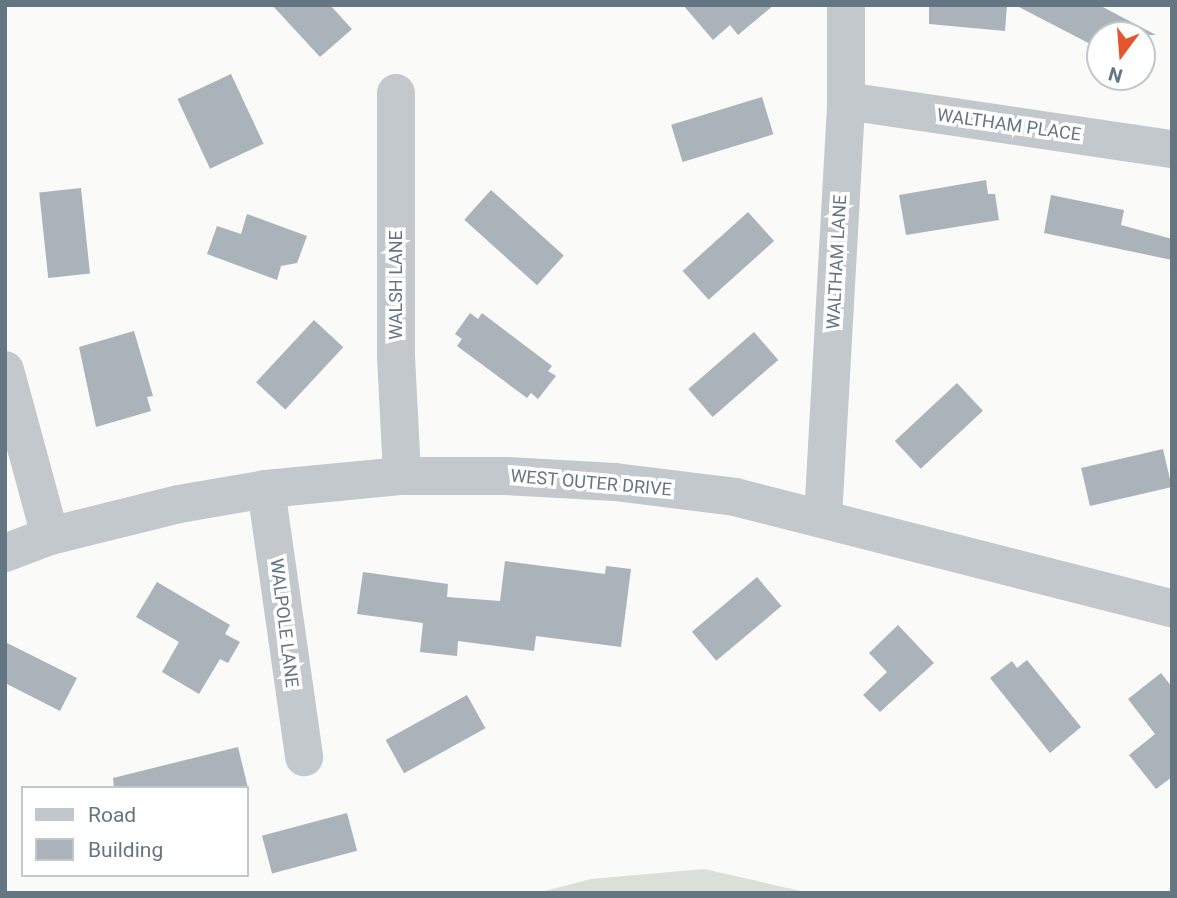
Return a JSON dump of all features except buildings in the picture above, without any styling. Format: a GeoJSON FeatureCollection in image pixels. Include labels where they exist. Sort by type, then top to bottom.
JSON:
{"type":"FeatureCollection","features":[{"type":"Feature","properties":{"kind":"street","name":"WALTHAM LANE"},"geometry":{"type":"LineString","coordinates":[[823,518],[846,101],[846,5]]}},
{"type":"Feature","properties":{"kind":"street","name":"WALSH LANE"},"geometry":{"type":"LineString","coordinates":[[396,93],[396,356],[402,476]]}},
{"type":"Feature","properties":{"kind":"street","name":"WALTHAM PLACE"},"geometry":{"type":"LineString","coordinates":[[846,101],[1172,149]]}},
{"type":"Feature","properties":{"kind":"street"},"geometry":{"type":"LineString","coordinates":[[5,370],[50,536]]}},
{"type":"Feature","properties":{"kind":"street","name":"WEST OUTER DRIVE"},"geometry":{"type":"LineString","coordinates":[[5,553],[50,536],[179,504],[266,489],[402,476],[615,482],[735,497],[1172,608]]}},
{"type":"Feature","properties":{"kind":"street","name":"WALPOLE LANE"},"geometry":{"type":"LineString","coordinates":[[266,489],[304,757]]}},
{"type":"Feature","properties":{"kind":"shaded area"},"geometry":{"type":"Polygon","coordinates":[[[704,869],[810,893],[537,893],[591,879],[704,869]]]}}]}
